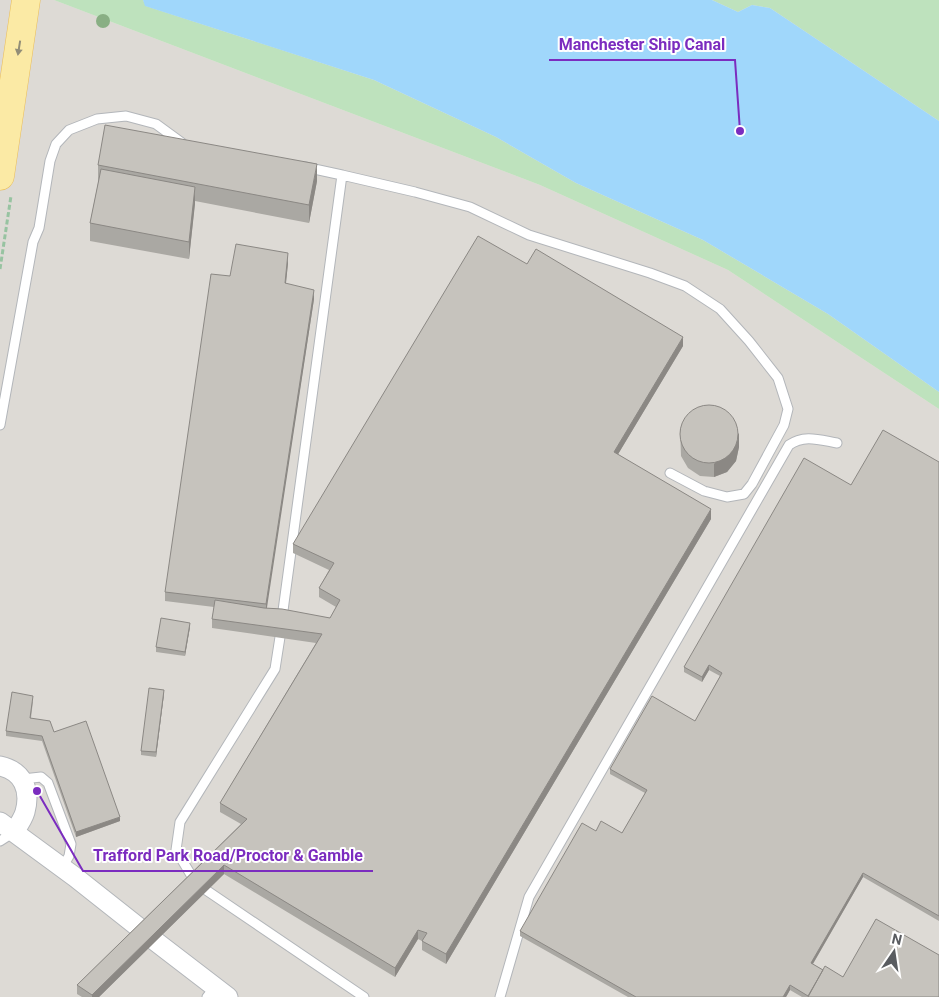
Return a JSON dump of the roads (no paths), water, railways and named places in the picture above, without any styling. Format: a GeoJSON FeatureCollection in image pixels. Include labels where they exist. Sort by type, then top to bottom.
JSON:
{"type":"FeatureCollection","features":[{"type":"Feature","properties":{"kind":"main road"},"geometry":{"type":"LineString","coordinates":[[0,176],[26,0]]}},
{"type":"Feature","properties":{"kind":"street"},"geometry":{"type":"LineString","coordinates":[[0,766],[14,772],[23,780],[27,802],[25,813],[5,832],[62,868],[148,936],[216,994]]}},
{"type":"Feature","properties":{"kind":"lane"},"geometry":{"type":"LineString","coordinates":[[0,425],[33,242],[39,228],[50,161],[56,144],[69,130],[97,118],[126,116],[156,124],[180,142],[189,146]]}},
{"type":"Feature","properties":{"kind":"lane"},"geometry":{"type":"LineString","coordinates":[[300,166],[415,192],[470,207],[530,235],[685,286],[720,310],[778,378],[788,410],[784,425],[752,484],[744,494],[728,497],[704,491],[670,473]]}},
{"type":"Feature","properties":{"kind":"lane"},"geometry":{"type":"LineString","coordinates":[[282,618],[342,175]]}},
{"type":"Feature","properties":{"kind":"lane"},"geometry":{"type":"LineString","coordinates":[[500,997],[529,896],[789,445],[797,439],[809,438],[837,443]]}},
{"type":"Feature","properties":{"kind":"lane"},"geometry":{"type":"LineString","coordinates":[[194,880],[176,850],[180,822],[275,669],[280,637]]}},
{"type":"Feature","properties":{"kind":"lane"},"geometry":{"type":"LineString","coordinates":[[23,780],[41,777],[48,783],[71,844],[69,856],[62,868]]}},
{"type":"Feature","properties":{"kind":"lane"},"geometry":{"type":"LineString","coordinates":[[206,890],[364,997]]}},
{"type":"Feature","properties":{"kind":"water"},"geometry":{"type":"Polygon","coordinates":[[[143,0],[712,0],[738,12],[752,5],[770,8],[939,121],[939,392],[828,314],[703,240],[576,183],[496,137],[374,80],[145,6],[143,0]]]}},
{"type":"Feature","properties":{"kind":"place","name":"Manchester Ship Canal"},"geometry":{"type":"Point","coordinates":[740,131]}},
{"type":"Feature","properties":{"kind":"place","name":"Trafford Park Road/Proctor & Gamble"},"geometry":{"type":"Point","coordinates":[37,791]}}]}
